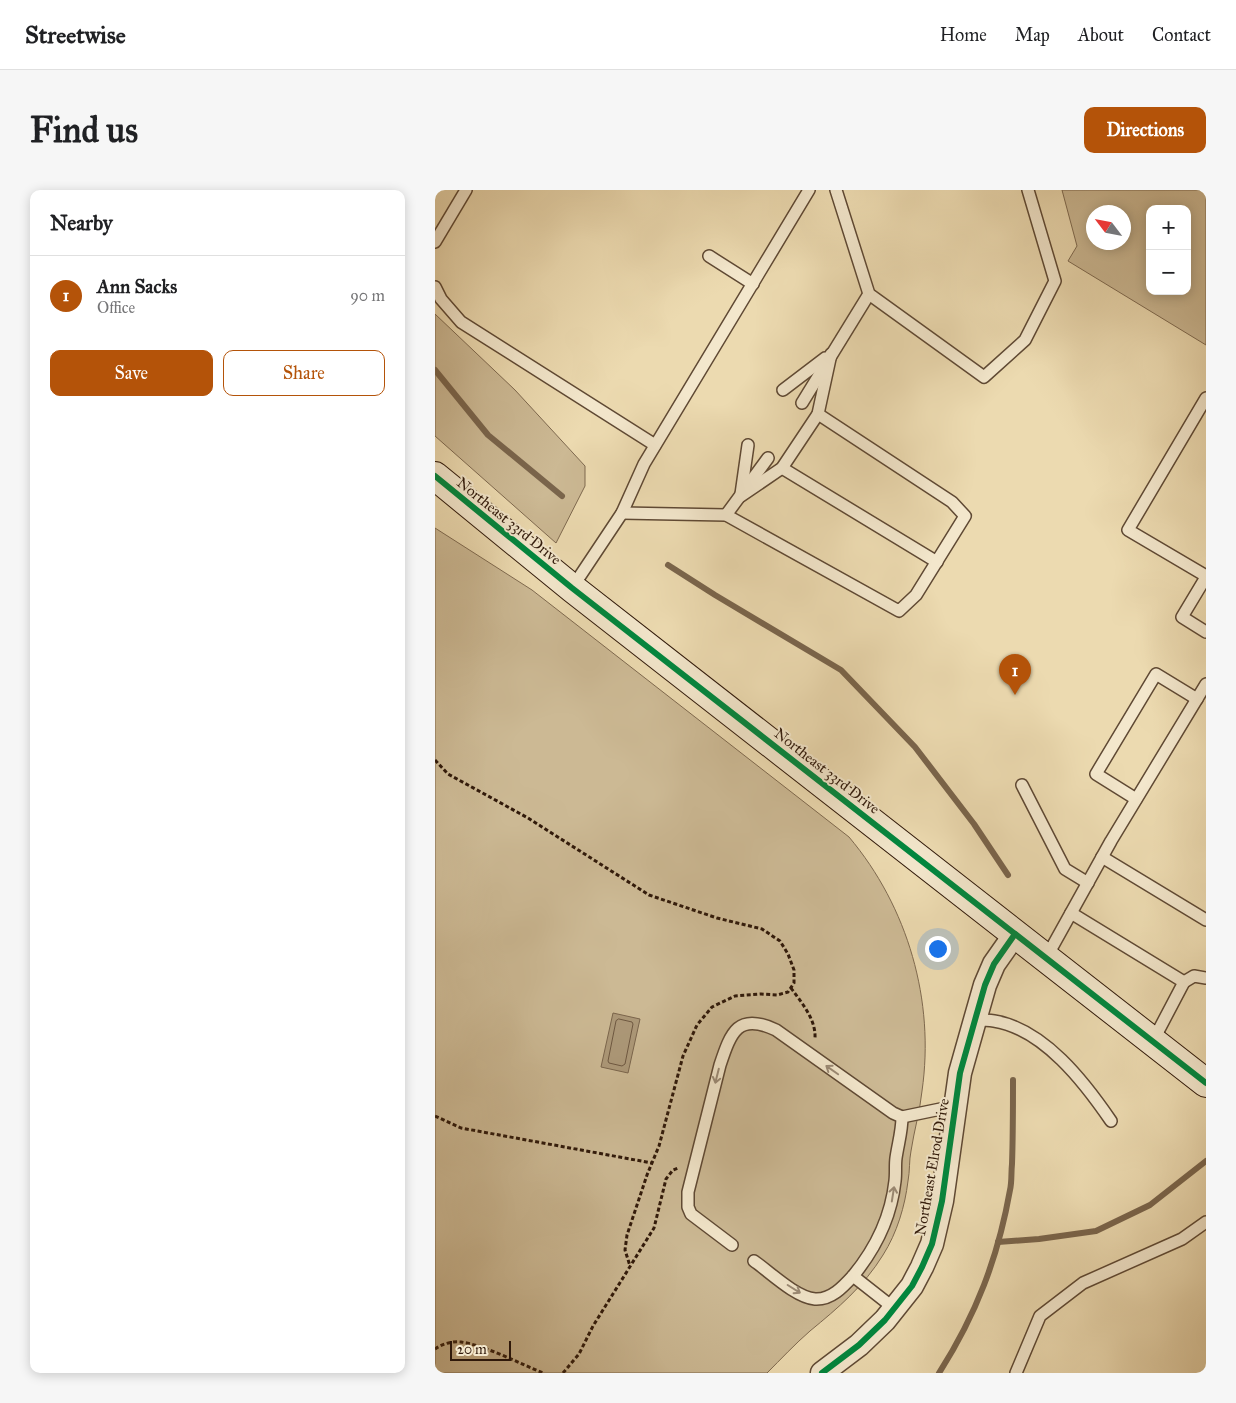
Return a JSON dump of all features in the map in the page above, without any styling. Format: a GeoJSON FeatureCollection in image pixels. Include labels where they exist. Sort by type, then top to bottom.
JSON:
{"type":"FeatureCollection","features":[{"type":"Feature","properties":{"kind":"main road","name":"Northeast 33rd Drive"},"geometry":{"type":"LineString","coordinates":[[435,476],[572,588],[1206,1083]]}},
{"type":"Feature","properties":{"kind":"street","name":"Northeast Elrod Drive"},"geometry":{"type":"LineString","coordinates":[[822,1373],[859,1345],[895,1309],[912,1286],[922,1268],[932,1244],[942,1201],[960,1072],[985,985],[994,964],[1015,934]]}},
{"type":"Feature","properties":{"kind":"lane"},"geometry":{"type":"LineString","coordinates":[[435,242],[466,190]]}},
{"type":"Feature","properties":{"kind":"lane"},"geometry":{"type":"LineString","coordinates":[[572,588],[622,513],[644,464],[655,445],[809,190]]}},
{"type":"Feature","properties":{"kind":"lane"},"geometry":{"type":"LineString","coordinates":[[835,190],[869,294],[984,377],[1025,340],[1055,281],[1028,190]]}},
{"type":"Feature","properties":{"kind":"lane"},"geometry":{"type":"LineString","coordinates":[[709,256],[753,284]]}},
{"type":"Feature","properties":{"kind":"lane"},"geometry":{"type":"LineString","coordinates":[[435,287],[441,299],[461,322],[655,445]]}},
{"type":"Feature","properties":{"kind":"lane"},"geometry":{"type":"LineString","coordinates":[[802,402],[869,294]]}},
{"type":"Feature","properties":{"kind":"lane"},"geometry":{"type":"LineString","coordinates":[[783,390],[831,354]]}},
{"type":"Feature","properties":{"kind":"lane"},"geometry":{"type":"LineString","coordinates":[[741,496],[782,468],[818,414],[831,354]]}},
{"type":"Feature","properties":{"kind":"lane"},"geometry":{"type":"LineString","coordinates":[[1206,398],[1128,530],[1206,577],[1182,617],[1206,632]]}},
{"type":"Feature","properties":{"kind":"lane"},"geometry":{"type":"LineString","coordinates":[[622,513],[726,515],[899,611],[916,595],[965,516],[952,502],[818,414]]}},
{"type":"Feature","properties":{"kind":"lane"},"geometry":{"type":"LineString","coordinates":[[741,496],[748,445]]}},
{"type":"Feature","properties":{"kind":"lane"},"geometry":{"type":"LineString","coordinates":[[726,515],[768,458]]}},
{"type":"Feature","properties":{"kind":"lane"},"geometry":{"type":"LineString","coordinates":[[782,468],[937,562]]}},
{"type":"Feature","properties":{"kind":"lane"},"geometry":{"type":"LineString","coordinates":[[1137,799],[1096,774],[1156,674],[1197,699]]}},
{"type":"Feature","properties":{"kind":"lane"},"geometry":{"type":"LineString","coordinates":[[1046,958],[1102,857],[1206,684]]}},
{"type":"Feature","properties":{"kind":"lane"},"geometry":{"type":"LineString","coordinates":[[1022,785],[1065,869],[1088,883]]}},
{"type":"Feature","properties":{"kind":"lane"},"geometry":{"type":"LineString","coordinates":[[1102,857],[1206,920]]}},
{"type":"Feature","properties":{"kind":"lane"},"geometry":{"type":"LineString","coordinates":[[1071,913],[1184,982]]}},
{"type":"Feature","properties":{"kind":"lane"},"geometry":{"type":"LineString","coordinates":[[1153,1041],[1184,982],[1193,976],[1206,978]]}},
{"type":"Feature","properties":{"kind":"lane"},"geometry":{"type":"LineString","coordinates":[[975,1020],[995,1021],[1022,1030],[1046,1045],[1088,1088],[1111,1121]]}},
{"type":"Feature","properties":{"kind":"lane"},"geometry":{"type":"LineString","coordinates":[[732,1245],[691,1214],[688,1207],[688,1192],[720,1065],[733,1033],[739,1027],[750,1023],[762,1023],[776,1030],[893,1114],[902,1117],[955,1106]]}},
{"type":"Feature","properties":{"kind":"lane"},"geometry":{"type":"LineString","coordinates":[[754,1261],[803,1295],[815,1299],[825,1298],[838,1292],[866,1260],[882,1234],[891,1208],[896,1179],[896,1159],[902,1117]]}},
{"type":"Feature","properties":{"kind":"lane"},"geometry":{"type":"LineString","coordinates":[[1016,1373],[1040,1316],[1083,1283],[1182,1239],[1206,1222]]}},
{"type":"Feature","properties":{"kind":"lane"},"geometry":{"type":"LineString","coordinates":[[853,1276],[895,1309]]}},
{"type":"Feature","properties":{"kind":"path"},"geometry":{"type":"LineString","coordinates":[[435,760],[448,774],[528,818],[649,895],[717,918],[762,929],[780,941],[795,970],[794,983],[788,992],[777,995],[735,996],[712,1007],[697,1025],[683,1056],[659,1146],[627,1235],[625,1250],[630,1266]]}},
{"type":"Feature","properties":{"kind":"path"},"geometry":{"type":"LineString","coordinates":[[791,988],[807,1011],[815,1032],[815,1041],[808,1053]]}},
{"type":"Feature","properties":{"kind":"path"},"geometry":{"type":"LineString","coordinates":[[435,1116],[461,1128],[652,1163]]}},
{"type":"Feature","properties":{"kind":"path"},"geometry":{"type":"LineString","coordinates":[[563,1373],[579,1354],[593,1326],[654,1228],[666,1179],[673,1170],[696,1160]]}},
{"type":"Feature","properties":{"kind":"path"},"geometry":{"type":"LineString","coordinates":[[435,1349],[442,1344],[460,1342],[481,1348],[543,1373]]}},
{"type":"Feature","properties":{"kind":"shaded area"},"geometry":{"type":"Polygon","coordinates":[[[1062,190],[1206,190],[1206,345],[1068,261],[1077,246],[1062,190]]]}},
{"type":"Feature","properties":{"kind":"shaded area"},"geometry":{"type":"Polygon","coordinates":[[[435,314],[515,390],[585,466],[585,486],[556,543],[435,436],[435,314]]]}},
{"type":"Feature","properties":{"kind":"shaded area"},"geometry":{"type":"Polygon","coordinates":[[[435,528],[532,590],[849,837],[870,864],[901,924],[912,956],[920,990],[924,1023],[925,1057],[921,1098],[910,1154],[907,1190],[900,1219],[888,1247],[868,1277],[767,1373],[435,1373],[435,528]]]}},
{"type":"Feature","properties":{"kind":"water"},"geometry":{"type":"Polygon","coordinates":[[[613,1013],[640,1019],[628,1073],[601,1067],[613,1013]]]}},
{"type":"Feature","properties":{"kind":"waterway"},"geometry":{"type":"LineString","coordinates":[[435,370],[488,435],[562,496]]}},
{"type":"Feature","properties":{"kind":"waterway"},"geometry":{"type":"LineString","coordinates":[[668,565],[841,670],[915,747],[974,824],[1008,875]]}},
{"type":"Feature","properties":{"kind":"waterway"},"geometry":{"type":"LineString","coordinates":[[939,1373],[975,1308],[999,1239],[1011,1184],[1013,1080]]}},
{"type":"Feature","properties":{"kind":"waterway"},"geometry":{"type":"LineString","coordinates":[[998,1242],[1039,1239],[1096,1231],[1150,1205],[1206,1161]]}},
{"type":"Feature","properties":{"kind":"cycle path"},"geometry":{"type":"LineString","coordinates":[[435,476],[572,588],[1206,1083]]}},
{"type":"Feature","properties":{"kind":"cycle path"},"geometry":{"type":"LineString","coordinates":[[822,1373],[859,1345],[885,1320],[912,1286],[922,1267],[932,1244],[942,1201],[960,1073],[985,985],[994,964],[1015,934]]}},
{"type":"Feature","properties":{"kind":"place","name":"Ann Sacks"},"geometry":{"type":"Point","coordinates":[1015,695]}}]}
